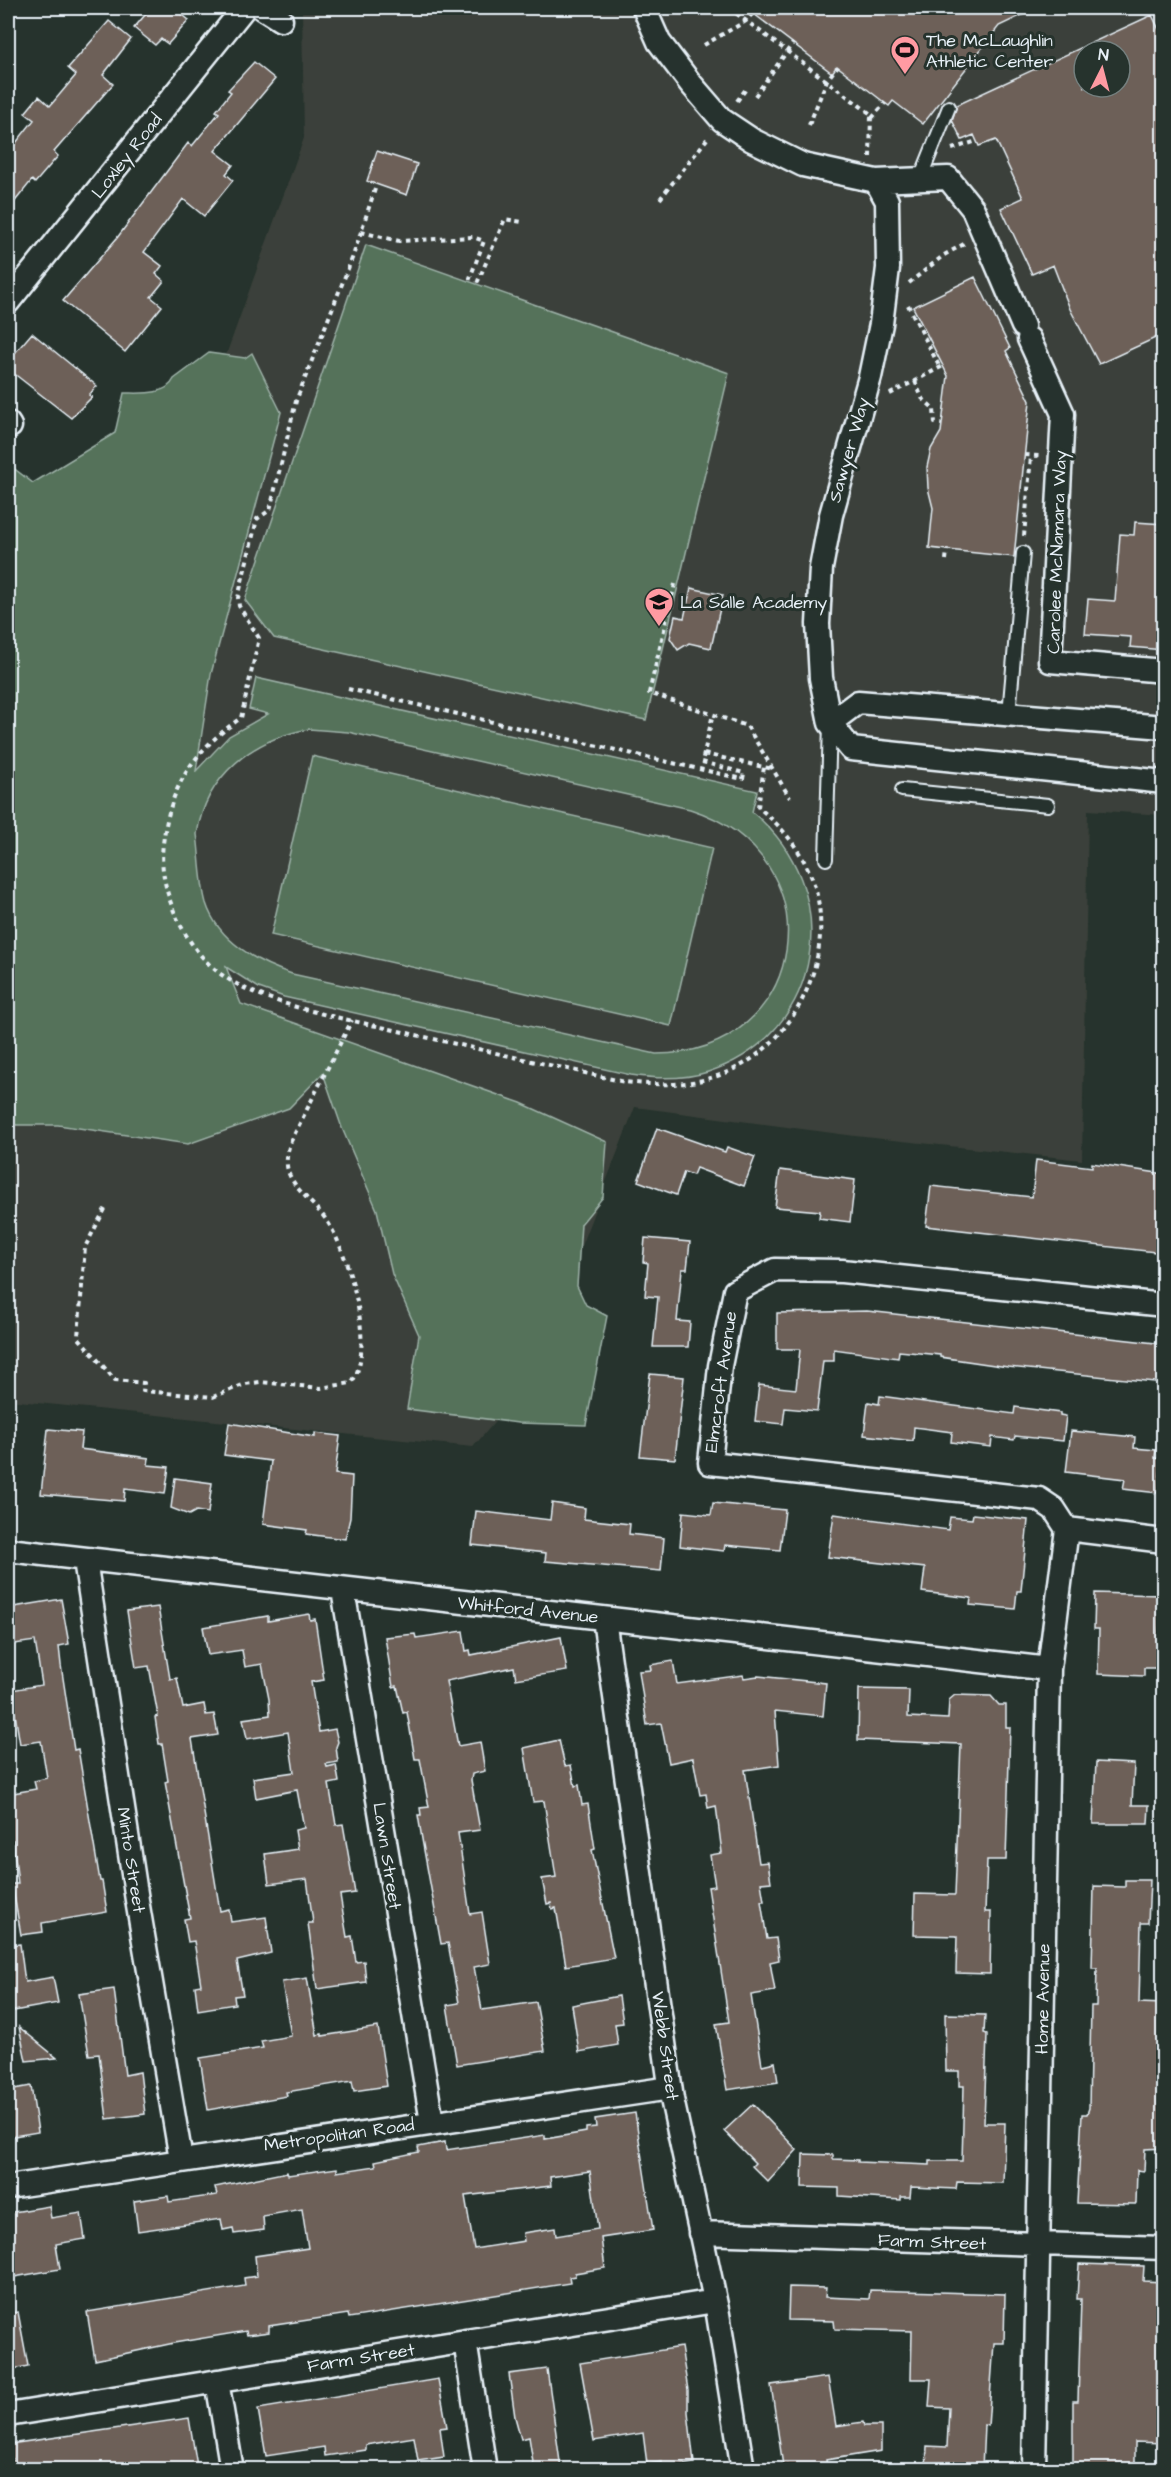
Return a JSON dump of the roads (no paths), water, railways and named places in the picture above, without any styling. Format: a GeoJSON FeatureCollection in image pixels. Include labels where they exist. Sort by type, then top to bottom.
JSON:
{"type":"FeatureCollection","features":[{"type":"Feature","properties":{"kind":"street","name":"Loxley Road"},"geometry":{"type":"LineString","coordinates":[[8,302],[244,8]]}},
{"type":"Feature","properties":{"kind":"street"},"geometry":{"type":"LineString","coordinates":[[262,8],[281,20]]}},
{"type":"Feature","properties":{"kind":"street"},"geometry":{"type":"LineString","coordinates":[[644,8],[659,42],[704,100],[724,122],[752,140],[803,165],[878,170],[920,179]]}},
{"type":"Feature","properties":{"kind":"street","name":"Sawyer Way"},"geometry":{"type":"LineString","coordinates":[[878,170],[887,201],[888,268],[881,324],[870,377],[831,515],[820,568],[818,624],[821,678],[830,723],[851,749],[1164,782]]}},
{"type":"Feature","properties":{"kind":"street","name":"Carolee McNamara Way"},"geometry":{"type":"LineString","coordinates":[[920,179],[948,178],[973,209],[1063,414],[1050,661],[1164,671]]}},
{"type":"Feature","properties":{"kind":"street"},"geometry":{"type":"LineString","coordinates":[[830,723],[858,702],[1164,727]]}},
{"type":"Feature","properties":{"kind":"street","name":"Elmcroft Avenue"},"geometry":{"type":"LineString","coordinates":[[1067,1529],[1054,1509],[1039,1499],[710,1463],[720,1366],[735,1291],[775,1270],[842,1271],[1164,1305]]}},
{"type":"Feature","properties":{"kind":"street"},"geometry":{"type":"LineString","coordinates":[[1067,1529],[1164,1541]]}},
{"type":"Feature","properties":{"kind":"street","name":"Home Avenue"},"geometry":{"type":"LineString","coordinates":[[1034,2469],[1049,1669],[1067,1529]]}},
{"type":"Feature","properties":{"kind":"street","name":"Whitford Avenue"},"geometry":{"type":"LineString","coordinates":[[8,1550],[1049,1669]]}},
{"type":"Feature","properties":{"kind":"street","name":"Minto Street"},"geometry":{"type":"LineString","coordinates":[[85,1560],[137,1900],[181,2159]]}},
{"type":"Feature","properties":{"kind":"street","name":"Lawn Street"},"geometry":{"type":"LineString","coordinates":[[343,1590],[432,2121]]}},
{"type":"Feature","properties":{"kind":"street","name":"Webb Street"},"geometry":{"type":"LineString","coordinates":[[604,1619],[670,2088],[715,2301],[743,2469]]}},
{"type":"Feature","properties":{"kind":"street","name":"Metropolitan Road"},"geometry":{"type":"LineString","coordinates":[[8,2187],[432,2121],[670,2088]]}},
{"type":"Feature","properties":{"kind":"street","name":"Farm Street"},"geometry":{"type":"LineString","coordinates":[[700,2233],[1039,2246],[1164,2248]]}},
{"type":"Feature","properties":{"kind":"street","name":"Farm Street"},"geometry":{"type":"LineString","coordinates":[[8,2415],[715,2301]]}},
{"type":"Feature","properties":{"kind":"street"},"geometry":{"type":"LineString","coordinates":[[465,2341],[486,2469]]}},
{"type":"Feature","properties":{"kind":"street"},"geometry":{"type":"LineString","coordinates":[[217,2381],[232,2469]]}},
{"type":"Feature","properties":{"kind":"lane"},"geometry":{"type":"LineString","coordinates":[[920,179],[949,106]]}},
{"type":"Feature","properties":{"kind":"lane"},"geometry":{"type":"LineString","coordinates":[[1009,714],[1023,554]]}},
{"type":"Feature","properties":{"kind":"lane"},"geometry":{"type":"LineString","coordinates":[[826,859],[830,723]]}},
{"type":"Feature","properties":{"kind":"lane"},"geometry":{"type":"LineString","coordinates":[[902,790],[1048,805]]}},
{"type":"Feature","properties":{"kind":"place","name":"The McLaughlin Athletic Center"},"geometry":{"type":"Point","coordinates":[905,76]}},
{"type":"Feature","properties":{"kind":"place","name":"La Salle Academy"},"geometry":{"type":"Point","coordinates":[659,628]}}]}
